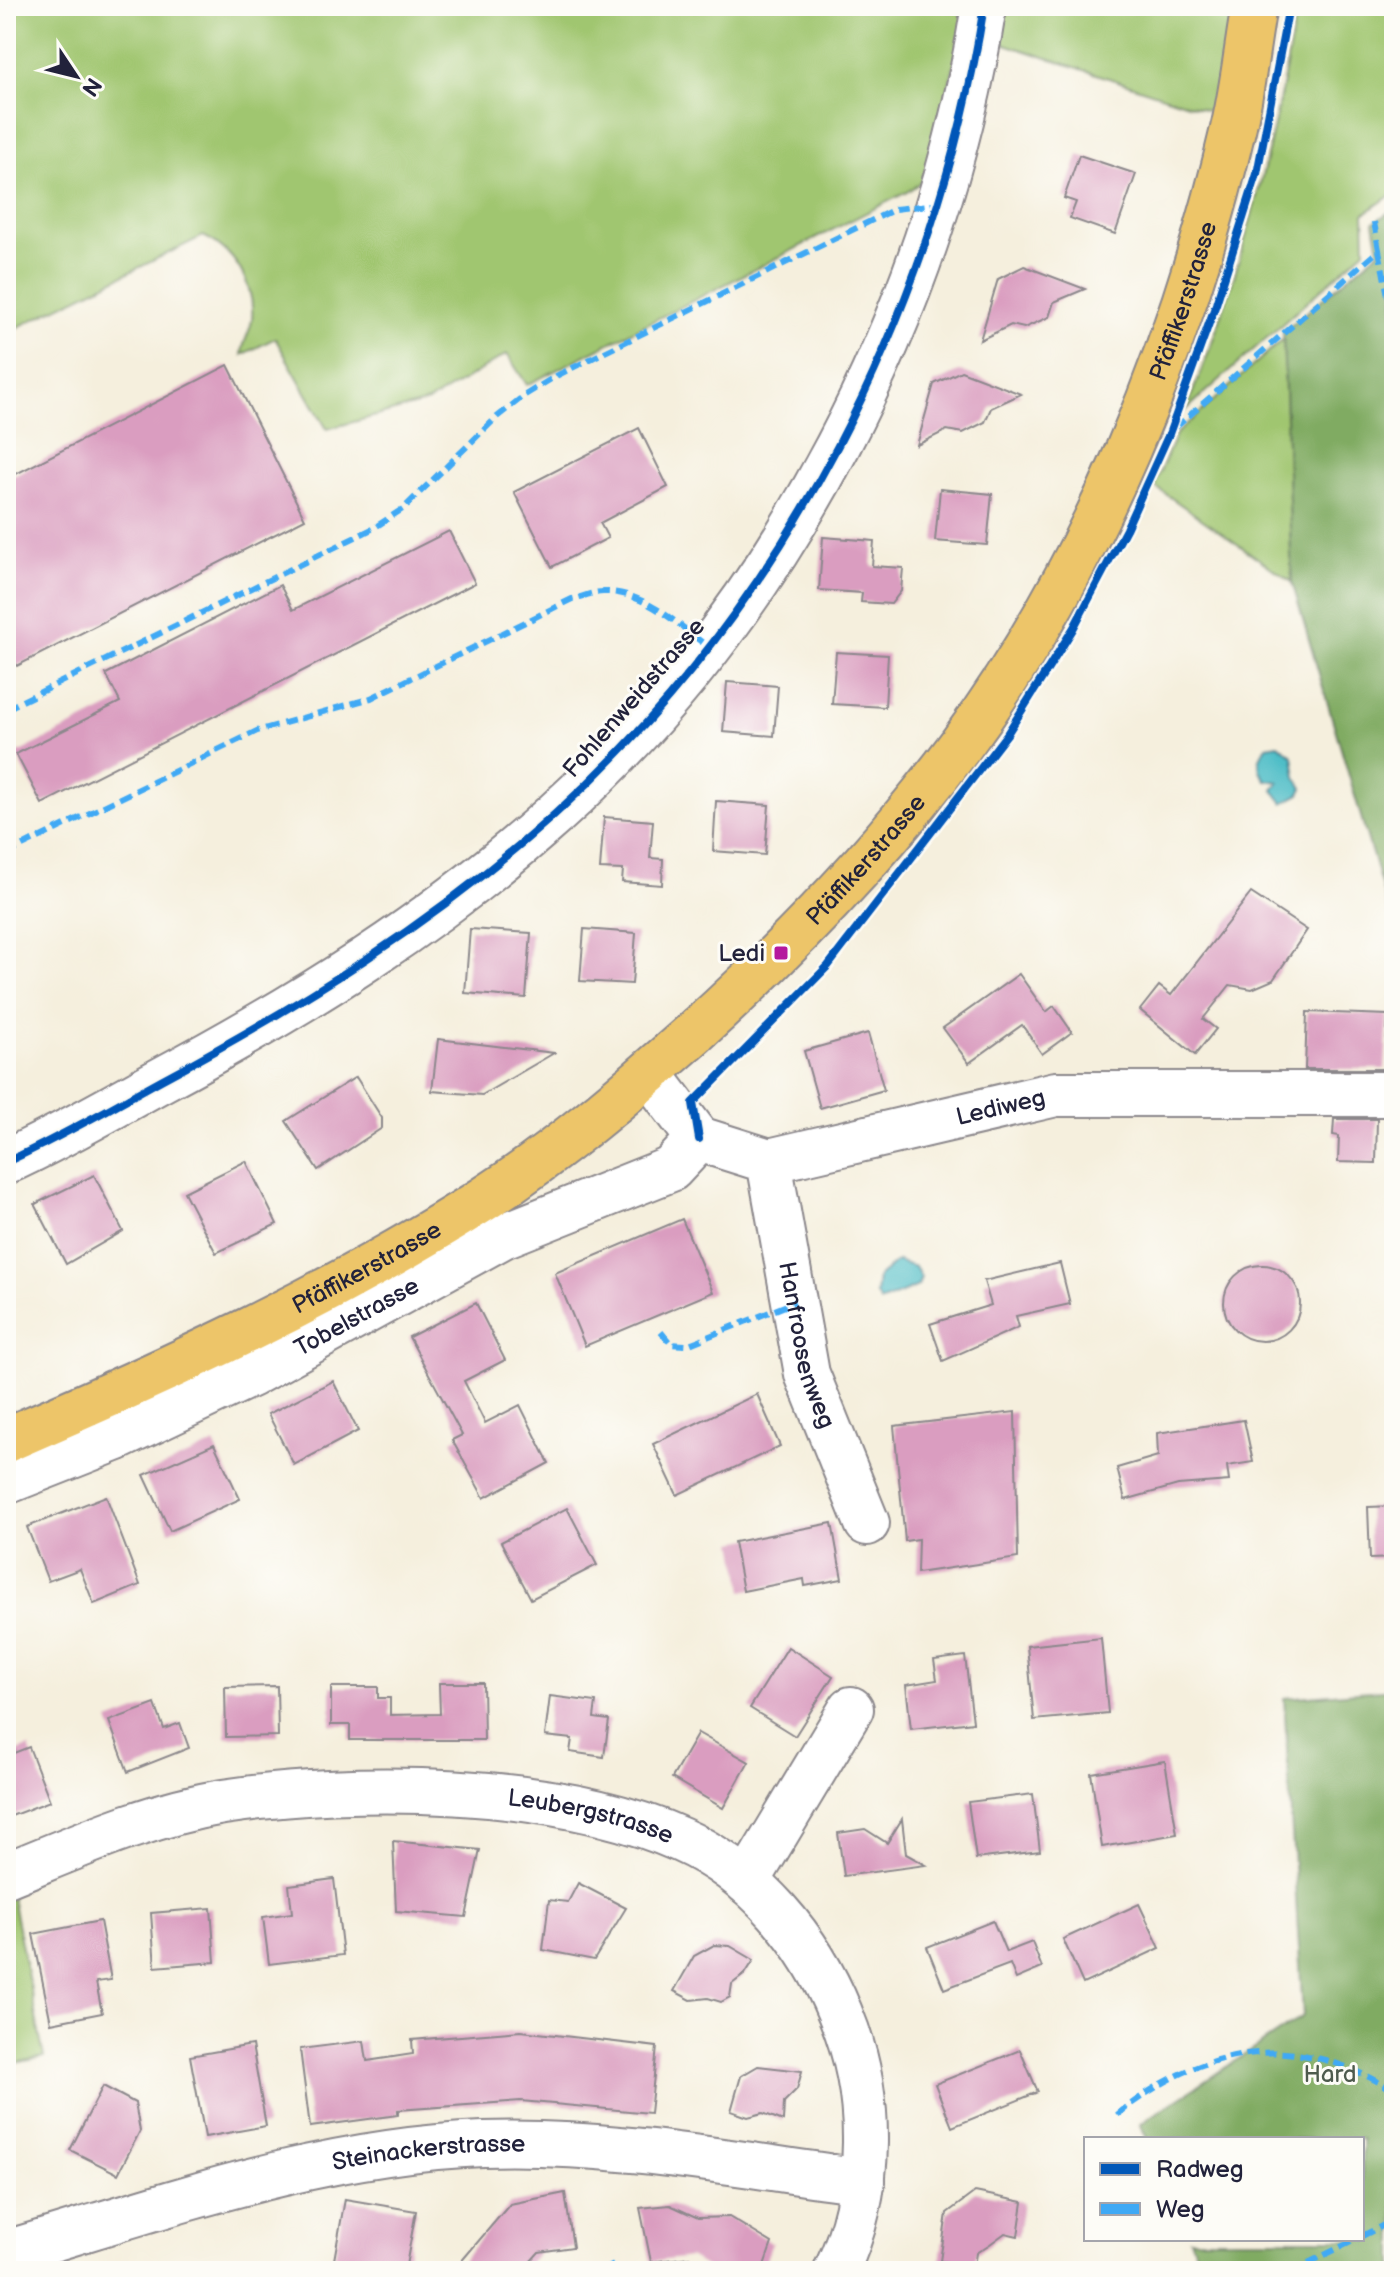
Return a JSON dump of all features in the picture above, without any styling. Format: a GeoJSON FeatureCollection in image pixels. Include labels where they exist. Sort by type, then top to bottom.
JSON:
{"type":"FeatureCollection","features":[{"type":"Feature","properties":{"kind":"main road","name":"Pfäffikerstrasse"},"geometry":{"type":"LineString","coordinates":[[6,1440],[312,1299],[485,1198],[579,1131],[649,1073],[781,953],[911,810],[963,742],[1049,606],[1121,463],[1157,379],[1185,299],[1235,120],[1254,6]]}},
{"type":"Feature","properties":{"kind":"street","name":"Fohlenweidstrasse"},"geometry":{"type":"LineString","coordinates":[[6,1162],[233,1041],[356,969],[496,865],[556,813],[669,694],[761,572],[841,437],[871,376],[926,239],[957,140],[984,6]]}},
{"type":"Feature","properties":{"kind":"street"},"geometry":{"type":"LineString","coordinates":[[649,1073],[699,1139],[769,1161]]}},
{"type":"Feature","properties":{"kind":"street","name":"Lediweg"},"geometry":{"type":"LineString","coordinates":[[769,1161],[1056,1094],[1394,1094]]}},
{"type":"Feature","properties":{"kind":"street","name":"Tobelstrasse"},"geometry":{"type":"LineString","coordinates":[[6,1482],[115,1439],[252,1374],[503,1236],[671,1169],[699,1139]]}},
{"type":"Feature","properties":{"kind":"street","name":"Hanfroosenweg"},"geometry":{"type":"LineString","coordinates":[[769,1161],[807,1374],[867,1523]]}},
{"type":"Feature","properties":{"kind":"street"},"geometry":{"type":"LineString","coordinates":[[747,1882],[851,1709]]}},
{"type":"Feature","properties":{"kind":"street","name":"Leubergstrasse"},"geometry":{"type":"LineString","coordinates":[[6,1875],[123,1830],[222,1803],[283,1795],[395,1791],[517,1800],[632,1823],[682,1840],[747,1882],[771,1905],[816,1962],[844,2023],[862,2096],[863,2181],[854,2222],[836,2271]]}},
{"type":"Feature","properties":{"kind":"street","name":"Steinackerstrasse"},"geometry":{"type":"LineString","coordinates":[[6,2253],[241,2183],[354,2158],[415,2149],[483,2144],[577,2146],[863,2181]]}},
{"type":"Feature","properties":{"kind":"green space"},"geometry":{"type":"Polygon","coordinates":[[[6,6],[969,6],[926,178],[907,192],[527,385],[507,354],[428,402],[327,429],[275,338],[242,355],[252,319],[246,280],[224,249],[203,236],[6,333],[6,6]]]}},
{"type":"Feature","properties":{"kind":"green space"},"geometry":{"type":"Polygon","coordinates":[[[999,6],[1235,6],[1218,114],[993,40],[999,6]]]}},
{"type":"Feature","properties":{"kind":"green space"},"geometry":{"type":"Polygon","coordinates":[[[1297,6],[1394,6],[1394,193],[1364,214],[1365,250],[1185,411],[1239,263],[1278,109],[1297,6]]]}},
{"type":"Feature","properties":{"kind":"green space"},"geometry":{"type":"Polygon","coordinates":[[[1394,209],[1394,929],[1292,582],[1283,332],[1379,251],[1374,222],[1394,209]]]}},
{"type":"Feature","properties":{"kind":"green space"},"geometry":{"type":"Polygon","coordinates":[[[1283,339],[1292,582],[1154,486],[1176,434],[1283,339]]]}},
{"type":"Feature","properties":{"kind":"green space","name":"Hard"},"geometry":{"type":"Polygon","coordinates":[[[1394,1689],[1394,2271],[1204,2271],[1191,2241],[1364,2241],[1364,2137],[1146,2137],[1140,2124],[1303,2016],[1284,1698],[1394,1689]]]}},
{"type":"Feature","properties":{"kind":"green space"},"geometry":{"type":"Polygon","coordinates":[[[10,1888],[44,2057],[6,2065],[6,1890],[10,1888]]]}},
{"type":"Feature","properties":{"kind":"water"},"geometry":{"type":"Polygon","coordinates":[[[1278,744],[1293,756],[1296,777],[1303,788],[1300,794],[1283,803],[1273,790],[1279,782],[1266,780],[1259,767],[1261,755],[1267,746],[1278,744]]]}},
{"type":"Feature","properties":{"kind":"water"},"geometry":{"type":"Polygon","coordinates":[[[897,1261],[915,1267],[921,1277],[918,1286],[880,1302],[876,1295],[878,1277],[897,1261]]]}},
{"type":"Feature","properties":{"kind":"building"},"geometry":{"type":"Polygon","coordinates":[[[1079,155],[1136,174],[1115,234],[1070,218],[1076,202],[1064,198],[1079,155]]]}},
{"type":"Feature","properties":{"kind":"building"},"geometry":{"type":"Polygon","coordinates":[[[1024,266],[1085,289],[1054,302],[1049,317],[1024,328],[1011,325],[980,340],[998,279],[1024,266]]]}},
{"type":"Feature","properties":{"kind":"building"},"geometry":{"type":"Polygon","coordinates":[[[228,365],[305,519],[17,666],[6,645],[6,479],[228,365]]]}},
{"type":"Feature","properties":{"kind":"building"},"geometry":{"type":"Polygon","coordinates":[[[961,371],[1021,394],[991,408],[985,422],[963,433],[947,430],[917,445],[934,384],[961,371]]]}},
{"type":"Feature","properties":{"kind":"building"},"geometry":{"type":"Polygon","coordinates":[[[639,428],[668,487],[600,523],[608,538],[552,567],[514,492],[639,428]]]}},
{"type":"Feature","properties":{"kind":"building"},"geometry":{"type":"Polygon","coordinates":[[[940,489],[992,494],[987,545],[935,541],[940,489]]]}},
{"type":"Feature","properties":{"kind":"building"},"geometry":{"type":"Polygon","coordinates":[[[449,531],[475,583],[42,804],[16,754],[120,702],[106,674],[280,585],[293,610],[449,531]]]}},
{"type":"Feature","properties":{"kind":"building"},"geometry":{"type":"Polygon","coordinates":[[[823,537],[874,541],[872,566],[903,568],[901,591],[891,604],[861,602],[862,593],[819,590],[823,537]]]}},
{"type":"Feature","properties":{"kind":"building"},"geometry":{"type":"Polygon","coordinates":[[[836,652],[888,655],[885,707],[832,704],[836,652]]]}},
{"type":"Feature","properties":{"kind":"building"},"geometry":{"type":"Polygon","coordinates":[[[727,682],[778,686],[774,736],[723,732],[727,682]]]}},
{"type":"Feature","properties":{"kind":"building"},"geometry":{"type":"Polygon","coordinates":[[[716,801],[769,805],[765,855],[713,851],[716,801]]]}},
{"type":"Feature","properties":{"kind":"building"},"geometry":{"type":"Polygon","coordinates":[[[604,817],[653,821],[650,858],[663,859],[662,885],[622,882],[623,870],[600,869],[604,817]]]}},
{"type":"Feature","properties":{"kind":"building"},"geometry":{"type":"Polygon","coordinates":[[[1251,893],[1307,930],[1273,980],[1252,989],[1230,985],[1203,1019],[1216,1029],[1195,1055],[1140,1010],[1159,986],[1171,995],[1251,893]]]}},
{"type":"Feature","properties":{"kind":"building"},"geometry":{"type":"Polygon","coordinates":[[[470,929],[531,933],[526,998],[465,993],[470,929]]]}},
{"type":"Feature","properties":{"kind":"building"},"geometry":{"type":"Polygon","coordinates":[[[584,929],[636,933],[632,984],[580,981],[584,929]]]}},
{"type":"Feature","properties":{"kind":"building"},"geometry":{"type":"Polygon","coordinates":[[[1019,974],[1046,1012],[1054,1006],[1072,1032],[1042,1054],[1022,1025],[969,1063],[943,1028],[1019,974]]]}},
{"type":"Feature","properties":{"kind":"building"},"geometry":{"type":"Polygon","coordinates":[[[1307,1012],[1388,1015],[1385,1069],[1305,1069],[1307,1012]]]}},
{"type":"Feature","properties":{"kind":"building"},"geometry":{"type":"Polygon","coordinates":[[[868,1033],[884,1090],[820,1108],[804,1051],[868,1033]]]}},
{"type":"Feature","properties":{"kind":"building"},"geometry":{"type":"Polygon","coordinates":[[[438,1039],[554,1053],[482,1095],[432,1091],[438,1039]]]}},
{"type":"Feature","properties":{"kind":"building"},"geometry":{"type":"Polygon","coordinates":[[[356,1077],[382,1118],[382,1128],[318,1170],[286,1121],[356,1077]]]}},
{"type":"Feature","properties":{"kind":"building"},"geometry":{"type":"Polygon","coordinates":[[[1334,1119],[1377,1119],[1376,1163],[1338,1162],[1339,1136],[1333,1135],[1334,1119]]]}},
{"type":"Feature","properties":{"kind":"building"},"geometry":{"type":"Polygon","coordinates":[[[246,1161],[277,1224],[216,1253],[184,1192],[246,1161]]]}},
{"type":"Feature","properties":{"kind":"building"},"geometry":{"type":"Polygon","coordinates":[[[94,1175],[123,1231],[66,1264],[35,1204],[94,1175]]]}},
{"type":"Feature","properties":{"kind":"building"},"geometry":{"type":"Polygon","coordinates":[[[682,1219],[713,1292],[585,1346],[555,1273],[682,1219]]]}},
{"type":"Feature","properties":{"kind":"building"},"geometry":{"type":"Polygon","coordinates":[[[1060,1263],[1070,1304],[1016,1316],[1019,1327],[943,1361],[930,1324],[991,1305],[984,1281],[1060,1263]]]}},
{"type":"Feature","properties":{"kind":"building"},"geometry":{"type":"Polygon","coordinates":[[[1262,1265],[1277,1268],[1289,1276],[1297,1288],[1300,1303],[1297,1318],[1289,1330],[1277,1338],[1262,1341],[1247,1338],[1235,1330],[1227,1318],[1224,1303],[1227,1288],[1235,1276],[1247,1268],[1262,1265]]]}},
{"type":"Feature","properties":{"kind":"building"},"geometry":{"type":"Polygon","coordinates":[[[476,1303],[505,1360],[464,1381],[485,1423],[520,1405],[549,1463],[484,1498],[452,1440],[462,1435],[409,1337],[476,1303]]]}},
{"type":"Feature","properties":{"kind":"building"},"geometry":{"type":"Polygon","coordinates":[[[333,1381],[358,1431],[294,1465],[268,1414],[333,1381]]]}},
{"type":"Feature","properties":{"kind":"building"},"geometry":{"type":"Polygon","coordinates":[[[757,1394],[780,1446],[677,1495],[653,1444],[757,1394]]]}},
{"type":"Feature","properties":{"kind":"building"},"geometry":{"type":"Polygon","coordinates":[[[1015,1412],[1018,1558],[917,1573],[918,1539],[905,1541],[894,1426],[1015,1412]]]}},
{"type":"Feature","properties":{"kind":"building"},"geometry":{"type":"Polygon","coordinates":[[[1244,1420],[1253,1462],[1227,1466],[1229,1481],[1178,1485],[1125,1500],[1117,1468],[1158,1456],[1157,1433],[1244,1420]]]}},
{"type":"Feature","properties":{"kind":"building"},"geometry":{"type":"Polygon","coordinates":[[[214,1444],[240,1499],[170,1531],[144,1475],[214,1444]]]}},
{"type":"Feature","properties":{"kind":"building"},"geometry":{"type":"Polygon","coordinates":[[[106,1496],[140,1585],[94,1604],[80,1569],[48,1581],[27,1527],[106,1496]]]}},
{"type":"Feature","properties":{"kind":"building"},"geometry":{"type":"Polygon","coordinates":[[[1394,1506],[1394,1558],[1370,1559],[1368,1507],[1394,1506]]]}},
{"type":"Feature","properties":{"kind":"building"},"geometry":{"type":"Polygon","coordinates":[[[567,1508],[597,1565],[531,1599],[501,1542],[567,1508]]]}},
{"type":"Feature","properties":{"kind":"building"},"geometry":{"type":"Polygon","coordinates":[[[832,1523],[842,1579],[805,1586],[804,1579],[743,1591],[734,1542],[832,1523]]]}},
{"type":"Feature","properties":{"kind":"building"},"geometry":{"type":"Polygon","coordinates":[[[1101,1638],[1108,1713],[1034,1720],[1027,1646],[1101,1638]]]}},
{"type":"Feature","properties":{"kind":"building"},"geometry":{"type":"Polygon","coordinates":[[[788,1647],[833,1676],[795,1736],[750,1708],[788,1647]]]}},
{"type":"Feature","properties":{"kind":"building"},"geometry":{"type":"Polygon","coordinates":[[[965,1656],[973,1722],[911,1729],[906,1685],[937,1680],[934,1660],[965,1656]]]}},
{"type":"Feature","properties":{"kind":"building"},"geometry":{"type":"Polygon","coordinates":[[[439,1683],[483,1683],[484,1740],[350,1740],[350,1725],[331,1725],[331,1687],[378,1687],[378,1698],[390,1698],[390,1715],[440,1714],[439,1683]]]}},
{"type":"Feature","properties":{"kind":"building"},"geometry":{"type":"Polygon","coordinates":[[[277,1686],[278,1736],[226,1737],[225,1687],[277,1686]]]}},
{"type":"Feature","properties":{"kind":"building"},"geometry":{"type":"Polygon","coordinates":[[[550,1696],[596,1702],[594,1718],[609,1720],[604,1757],[570,1752],[572,1739],[545,1736],[550,1696]]]}},
{"type":"Feature","properties":{"kind":"building"},"geometry":{"type":"Polygon","coordinates":[[[155,1704],[164,1729],[180,1723],[189,1748],[128,1772],[109,1721],[155,1704]]]}},
{"type":"Feature","properties":{"kind":"building"},"geometry":{"type":"Polygon","coordinates":[[[698,1733],[749,1762],[723,1808],[672,1778],[698,1733]]]}},
{"type":"Feature","properties":{"kind":"building"},"geometry":{"type":"Polygon","coordinates":[[[29,1747],[50,1801],[6,1818],[6,1756],[29,1747]]]}},
{"type":"Feature","properties":{"kind":"building"},"geometry":{"type":"Polygon","coordinates":[[[1165,1761],[1177,1834],[1102,1847],[1091,1773],[1165,1761]]]}},
{"type":"Feature","properties":{"kind":"building"},"geometry":{"type":"Polygon","coordinates":[[[1033,1794],[1040,1851],[976,1859],[968,1802],[1033,1794]]]}},
{"type":"Feature","properties":{"kind":"building"},"geometry":{"type":"Polygon","coordinates":[[[902,1819],[906,1854],[926,1865],[844,1876],[838,1833],[865,1829],[887,1843],[902,1819]]]}},
{"type":"Feature","properties":{"kind":"building"},"geometry":{"type":"Polygon","coordinates":[[[393,1841],[480,1850],[466,1917],[396,1911],[393,1841]]]}},
{"type":"Feature","properties":{"kind":"building"},"geometry":{"type":"Polygon","coordinates":[[[334,1879],[343,1955],[269,1964],[263,1917],[292,1913],[289,1885],[334,1879]]]}},
{"type":"Feature","properties":{"kind":"building"},"geometry":{"type":"Polygon","coordinates":[[[578,1883],[626,1908],[594,1960],[543,1950],[549,1900],[568,1902],[578,1883]]]}},
{"type":"Feature","properties":{"kind":"building"},"geometry":{"type":"Polygon","coordinates":[[[1139,1904],[1160,1948],[1083,1984],[1063,1939],[1139,1904]]]}},
{"type":"Feature","properties":{"kind":"building"},"geometry":{"type":"Polygon","coordinates":[[[211,1908],[215,1962],[155,1967],[151,1913],[211,1908]]]}},
{"type":"Feature","properties":{"kind":"building"},"geometry":{"type":"Polygon","coordinates":[[[100,1921],[111,1980],[96,1982],[102,2013],[51,2023],[33,1934],[100,1921]]]}},
{"type":"Feature","properties":{"kind":"building"},"geometry":{"type":"Polygon","coordinates":[[[993,1921],[1006,1952],[1032,1942],[1042,1968],[1016,1979],[1010,1964],[944,1989],[927,1947],[993,1921]]]}},
{"type":"Feature","properties":{"kind":"building"},"geometry":{"type":"Polygon","coordinates":[[[714,1945],[730,1946],[754,1960],[745,1974],[732,1984],[730,1997],[721,2002],[708,1998],[691,2000],[674,1991],[694,1956],[714,1945]]]}},
{"type":"Feature","properties":{"kind":"building"},"geometry":{"type":"Polygon","coordinates":[[[521,2031],[657,2047],[650,2113],[521,2101],[398,2110],[398,2115],[310,2127],[300,2049],[364,2041],[367,2061],[413,2054],[412,2040],[521,2031]]]}},
{"type":"Feature","properties":{"kind":"building"},"geometry":{"type":"Polygon","coordinates":[[[252,2045],[266,2126],[205,2137],[190,2056],[252,2045]]]}},
{"type":"Feature","properties":{"kind":"building"},"geometry":{"type":"Polygon","coordinates":[[[1020,2050],[1038,2092],[952,2127],[935,2084],[1020,2050]]]}},
{"type":"Feature","properties":{"kind":"building"},"geometry":{"type":"Polygon","coordinates":[[[758,2066],[802,2071],[797,2089],[784,2102],[783,2121],[763,2113],[748,2117],[731,2111],[741,2076],[758,2066]]]}},
{"type":"Feature","properties":{"kind":"building"},"geometry":{"type":"Polygon","coordinates":[[[103,2086],[135,2103],[140,2131],[118,2174],[70,2150],[103,2086]]]}},
{"type":"Feature","properties":{"kind":"building"},"geometry":{"type":"Polygon","coordinates":[[[975,2192],[1023,2202],[1018,2236],[1005,2233],[976,2253],[974,2266],[940,2261],[947,2213],[975,2192]]]}},
{"type":"Feature","properties":{"kind":"building"},"geometry":{"type":"Polygon","coordinates":[[[565,2193],[573,2247],[539,2252],[522,2271],[453,2271],[510,2204],[565,2193]]]}},
{"type":"Feature","properties":{"kind":"building"},"geometry":{"type":"Polygon","coordinates":[[[345,2199],[416,2211],[405,2271],[332,2271],[345,2199]]]}},
{"type":"Feature","properties":{"kind":"building"},"geometry":{"type":"Polygon","coordinates":[[[670,2205],[698,2218],[729,2217],[772,2243],[762,2271],[713,2271],[690,2257],[651,2262],[640,2208],[670,2205]]]}},
{"type":"Feature","properties":{"kind":"marked path"},"geometry":{"type":"LineString","coordinates":[[6,709],[374,528],[404,508],[497,417],[556,376],[895,209],[938,204]]}},
{"type":"Feature","properties":{"kind":"marked path"},"geometry":{"type":"LineString","coordinates":[[1175,428],[1379,250],[1374,222]]}},
{"type":"Feature","properties":{"kind":"marked path"},"geometry":{"type":"LineString","coordinates":[[1379,250],[1394,326]]}},
{"type":"Feature","properties":{"kind":"marked path"},"geometry":{"type":"LineString","coordinates":[[6,854],[257,731],[371,698],[572,599],[603,592],[632,597],[659,610],[708,647]]}},
{"type":"Feature","properties":{"kind":"marked path"},"geometry":{"type":"LineString","coordinates":[[661,1332],[671,1344],[687,1345],[795,1302]]}},
{"type":"Feature","properties":{"kind":"marked path"},"geometry":{"type":"LineString","coordinates":[[1117,2115],[1150,2091],[1183,2073],[1217,2060],[1251,2054],[1286,2053],[1322,2059],[1358,2072],[1394,2091]]}},
{"type":"Feature","properties":{"kind":"marked path"},"geometry":{"type":"LineString","coordinates":[[1364,2235],[1394,2220]]}},
{"type":"Feature","properties":{"kind":"marked path"},"geometry":{"type":"LineString","coordinates":[[1292,2271],[1353,2241]]}},
{"type":"Feature","properties":{"kind":"marked path"},"geometry":{"type":"LineString","coordinates":[[603,2271],[614,2265],[625,2271]]}},
{"type":"Feature","properties":{"kind":"cycle path"},"geometry":{"type":"LineString","coordinates":[[6,1162],[65,1133],[266,1022],[415,926],[555,814],[637,733],[712,643],[779,547],[838,446],[888,340],[929,231],[961,119],[984,6]]}},
{"type":"Feature","properties":{"kind":"cycle path"},"geometry":{"type":"LineString","coordinates":[[699,1139],[693,1103],[828,966],[1007,734],[1073,629],[1126,529],[1169,434],[1216,304],[1257,174],[1289,6]]}},
{"type":"Feature","properties":{"kind":"place","name":"Ledi"},"geometry":{"type":"Point","coordinates":[781,953]}}]}
